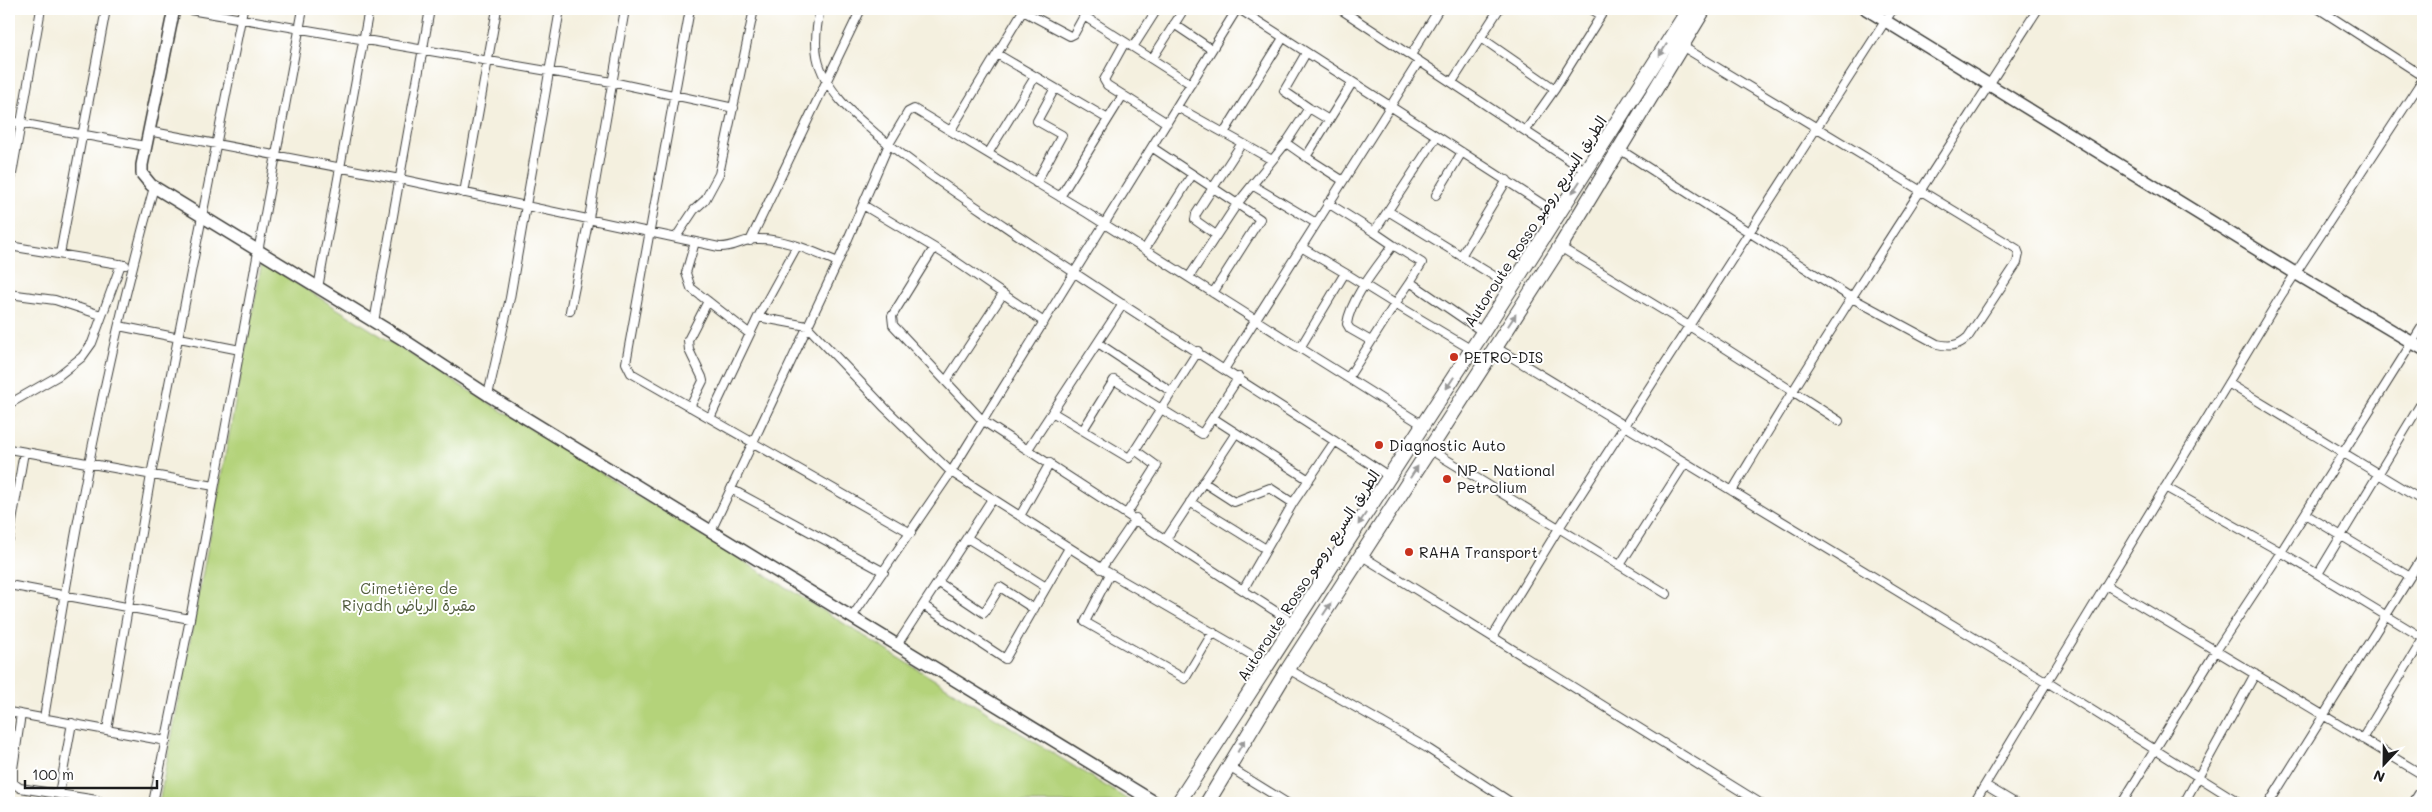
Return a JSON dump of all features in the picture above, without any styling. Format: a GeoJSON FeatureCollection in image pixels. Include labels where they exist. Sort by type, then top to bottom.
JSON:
{"type":"FeatureCollection","features":[{"type":"Feature","properties":{"kind":"highway","name":"Autoroute Rosso الطريق السريع روصو"},"geometry":{"type":"LineString","coordinates":[[1207,803],[1288,669],[1560,247],[1680,45],[1704,9]]}},
{"type":"Feature","properties":{"kind":"highway","name":"Autoroute Rosso الطريق السريع روصو"},"geometry":{"type":"LineString","coordinates":[[1178,803],[1270,665],[1484,332],[1586,171],[1683,11]]}},
{"type":"Feature","properties":{"kind":"street"},"geometry":{"type":"LineString","coordinates":[[9,192],[41,9]]}},
{"type":"Feature","properties":{"kind":"street"},"geometry":{"type":"LineString","coordinates":[[60,254],[106,9]]}},
{"type":"Feature","properties":{"kind":"street"},"geometry":{"type":"LineString","coordinates":[[174,9],[145,146],[142,174],[154,187],[374,322],[488,395],[1156,803]]}},
{"type":"Feature","properties":{"kind":"street"},"geometry":{"type":"LineString","coordinates":[[184,9],[612,82],[734,108]]}},
{"type":"Feature","properties":{"kind":"street"},"geometry":{"type":"LineString","coordinates":[[107,730],[151,475],[243,9]]}},
{"type":"Feature","properties":{"kind":"street"},"geometry":{"type":"LineString","coordinates":[[153,803],[190,619],[303,9]]}},
{"type":"Feature","properties":{"kind":"street"},"geometry":{"type":"LineString","coordinates":[[318,288],[369,9]]}},
{"type":"Feature","properties":{"kind":"street"},"geometry":{"type":"LineString","coordinates":[[374,322],[430,9]]}},
{"type":"Feature","properties":{"kind":"street"},"geometry":{"type":"LineString","coordinates":[[464,193],[497,9]]}},
{"type":"Feature","properties":{"kind":"street"},"geometry":{"type":"LineString","coordinates":[[488,395],[510,298],[560,9]]}},
{"type":"Feature","properties":{"kind":"street"},"geometry":{"type":"LineString","coordinates":[[570,311],[589,218],[625,9]]}},
{"type":"Feature","properties":{"kind":"street"},"geometry":{"type":"LineString","coordinates":[[690,9],[626,363],[627,369],[911,533]]}},
{"type":"Feature","properties":{"kind":"street"},"geometry":{"type":"LineString","coordinates":[[676,237],[694,210],[713,188],[723,158],[754,9]]}},
{"type":"Feature","properties":{"kind":"street"},"geometry":{"type":"LineString","coordinates":[[820,9],[815,48],[826,80],[842,103],[889,144],[954,192],[1074,273],[1239,377],[1390,477]]}},
{"type":"Feature","properties":{"kind":"street"},"geometry":{"type":"LineString","coordinates":[[750,240],[861,9]]}},
{"type":"Feature","properties":{"kind":"street"},"geometry":{"type":"LineString","coordinates":[[1133,47],[1154,14],[1150,9]]}},
{"type":"Feature","properties":{"kind":"street"},"geometry":{"type":"LineString","coordinates":[[1152,59],[1184,9]]}},
{"type":"Feature","properties":{"kind":"street"},"geometry":{"type":"LineString","coordinates":[[852,617],[951,472],[1153,148],[1211,49],[1238,9],[1558,214]]}},
{"type":"Feature","properties":{"kind":"street"},"geometry":{"type":"LineString","coordinates":[[1340,9],[1586,171]]}},
{"type":"Feature","properties":{"kind":"street"},"geometry":{"type":"LineString","coordinates":[[1411,55],[1439,9]]}},
{"type":"Feature","properties":{"kind":"street"},"geometry":{"type":"LineString","coordinates":[[1452,82],[1498,9]]}},
{"type":"Feature","properties":{"kind":"street"},"geometry":{"type":"LineString","coordinates":[[1526,130],[1555,89],[1603,12],[1591,9]]}},
{"type":"Feature","properties":{"kind":"street"},"geometry":{"type":"LineString","coordinates":[[1866,9],[2295,273],[2423,349]]}},
{"type":"Feature","properties":{"kind":"street"},"geometry":{"type":"LineString","coordinates":[[1493,636],[1559,528],[1893,9]]}},
{"type":"Feature","properties":{"kind":"street"},"geometry":{"type":"LineString","coordinates":[[1732,491],[1792,390],[2038,9]]}},
{"type":"Feature","properties":{"kind":"street"},"geometry":{"type":"LineString","coordinates":[[2319,9],[2423,76]]}},
{"type":"Feature","properties":{"kind":"street"},"geometry":{"type":"LineString","coordinates":[[952,130],[1024,10],[1070,36],[1074,34],[1086,12],[1125,42],[1191,84]]}},
{"type":"Feature","properties":{"kind":"street"},"geometry":{"type":"LineString","coordinates":[[1174,24],[1211,49]]}},
{"type":"Feature","properties":{"kind":"street"},"geometry":{"type":"LineString","coordinates":[[1480,37],[1555,89]]}},
{"type":"Feature","properties":{"kind":"street"},"geometry":{"type":"LineString","coordinates":[[1224,133],[1283,38]]}},
{"type":"Feature","properties":{"kind":"street"},"geometry":{"type":"LineString","coordinates":[[1125,42],[1104,80],[1106,85],[1167,123]]}},
{"type":"Feature","properties":{"kind":"street"},"geometry":{"type":"LineString","coordinates":[[1619,149],[1852,298],[1936,344],[1948,346],[1961,343],[1968,337],[2017,263],[2019,254],[2016,249],[1680,45]]}},
{"type":"Feature","properties":{"kind":"street"},"geometry":{"type":"LineString","coordinates":[[1306,53],[1284,91],[1329,120]]}},
{"type":"Feature","properties":{"kind":"street"},"geometry":{"type":"LineString","coordinates":[[997,54],[1108,119]]}},
{"type":"Feature","properties":{"kind":"street"},"geometry":{"type":"LineString","coordinates":[[1225,368],[1342,180],[1419,61]]}},
{"type":"Feature","properties":{"kind":"street"},"geometry":{"type":"LineString","coordinates":[[989,152],[1036,77]]}},
{"type":"Feature","properties":{"kind":"street"},"geometry":{"type":"LineString","coordinates":[[1974,803],[2295,273],[2423,79]]}},
{"type":"Feature","properties":{"kind":"street"},"geometry":{"type":"LineString","coordinates":[[1306,157],[1352,83]]}},
{"type":"Feature","properties":{"kind":"street"},"geometry":{"type":"LineString","coordinates":[[1036,183],[1062,136],[1037,121],[1055,88]]}},
{"type":"Feature","properties":{"kind":"street"},"geometry":{"type":"LineString","coordinates":[[1060,197],[1123,95]]}},
{"type":"Feature","properties":{"kind":"street"},"geometry":{"type":"LineString","coordinates":[[1177,107],[1272,160]]}},
{"type":"Feature","properties":{"kind":"street"},"geometry":{"type":"LineString","coordinates":[[1189,277],[1237,204],[1286,143],[1309,108]]}},
{"type":"Feature","properties":{"kind":"street"},"geometry":{"type":"LineString","coordinates":[[711,532],[838,262],[889,144],[908,112],[914,109],[989,152],[1424,425]]}},
{"type":"Feature","properties":{"kind":"street"},"geometry":{"type":"LineString","coordinates":[[9,121],[145,146]]}},
{"type":"Feature","properties":{"kind":"street"},"geometry":{"type":"LineString","coordinates":[[148,131],[400,179],[727,248],[750,240],[765,240],[797,246],[838,262]]}},
{"type":"Feature","properties":{"kind":"street"},"geometry":{"type":"LineString","coordinates":[[1374,232],[1437,136]]}},
{"type":"Feature","properties":{"kind":"street"},"geometry":{"type":"LineString","coordinates":[[1216,235],[1195,220],[1196,214],[1211,188],[1242,143]]}},
{"type":"Feature","properties":{"kind":"street"},"geometry":{"type":"LineString","coordinates":[[1286,143],[1342,180]]}},
{"type":"Feature","properties":{"kind":"street"},"geometry":{"type":"LineString","coordinates":[[1153,148],[1260,219],[1213,293]]}},
{"type":"Feature","properties":{"kind":"street"},"geometry":{"type":"LineString","coordinates":[[1436,195],[1462,152]]}},
{"type":"Feature","properties":{"kind":"street"},"geometry":{"type":"LineString","coordinates":[[1145,249],[1192,175]]}},
{"type":"Feature","properties":{"kind":"street"},"geometry":{"type":"LineString","coordinates":[[1461,256],[1507,180]]}},
{"type":"Feature","properties":{"kind":"street"},"geometry":{"type":"LineString","coordinates":[[1252,185],[1316,223]]}},
{"type":"Feature","properties":{"kind":"street"},"geometry":{"type":"LineString","coordinates":[[44,718],[88,464],[132,266],[154,187]]}},
{"type":"Feature","properties":{"kind":"street"},"geometry":{"type":"LineString","coordinates":[[1328,203],[1422,263],[1348,378]]}},
{"type":"Feature","properties":{"kind":"street"},"geometry":{"type":"LineString","coordinates":[[863,205],[934,248],[1044,322]]}},
{"type":"Feature","properties":{"kind":"street"},"geometry":{"type":"LineString","coordinates":[[1388,211],[1512,287]]}},
{"type":"Feature","properties":{"kind":"street"},"geometry":{"type":"LineString","coordinates":[[695,242],[686,274],[691,288],[750,334]]}},
{"type":"Feature","properties":{"kind":"street"},"geometry":{"type":"LineString","coordinates":[[1371,341],[1350,329],[1347,324],[1347,318],[1364,285],[1393,245]]}},
{"type":"Feature","properties":{"kind":"street"},"geometry":{"type":"LineString","coordinates":[[9,246],[132,266]]}},
{"type":"Feature","properties":{"kind":"street"},"geometry":{"type":"LineString","coordinates":[[710,418],[758,316],[797,246]]}},
{"type":"Feature","properties":{"kind":"street"},"geometry":{"type":"LineString","coordinates":[[1301,247],[1472,350]]}},
{"type":"Feature","properties":{"kind":"street"},"geometry":{"type":"LineString","coordinates":[[1560,247],[1690,326],[1840,421]]}},
{"type":"Feature","properties":{"kind":"street"},"geometry":{"type":"LineString","coordinates":[[934,248],[892,316],[893,325],[983,421],[1136,518],[1295,624]]}},
{"type":"Feature","properties":{"kind":"street"},"geometry":{"type":"LineString","coordinates":[[9,404],[58,376],[82,357],[92,343],[121,264]]}},
{"type":"Feature","properties":{"kind":"street"},"geometry":{"type":"LineString","coordinates":[[1300,348],[1345,273]]}},
{"type":"Feature","properties":{"kind":"street"},"geometry":{"type":"LineString","coordinates":[[1410,282],[1484,332]]}},
{"type":"Feature","properties":{"kind":"street"},"geometry":{"type":"LineString","coordinates":[[9,294],[55,300],[101,315]]}},
{"type":"Feature","properties":{"kind":"street"},"geometry":{"type":"LineString","coordinates":[[946,381],[1003,294]]}},
{"type":"Feature","properties":{"kind":"street"},"geometry":{"type":"LineString","coordinates":[[690,407],[702,377],[689,350],[688,340],[708,301]]}},
{"type":"Feature","properties":{"kind":"street"},"geometry":{"type":"LineString","coordinates":[[1028,450],[1123,304]]}},
{"type":"Feature","properties":{"kind":"street"},"geometry":{"type":"LineString","coordinates":[[758,316],[807,326],[885,408],[951,472],[1101,569],[1270,665]]}},
{"type":"Feature","properties":{"kind":"street"},"geometry":{"type":"LineString","coordinates":[[119,326],[178,336],[240,350]]}},
{"type":"Feature","properties":{"kind":"street"},"geometry":{"type":"LineString","coordinates":[[2122,803],[2216,651],[2281,552],[2423,326]]}},
{"type":"Feature","properties":{"kind":"street"},"geometry":{"type":"LineString","coordinates":[[1098,343],[1172,392]]}},
{"type":"Feature","properties":{"kind":"street"},"geometry":{"type":"LineString","coordinates":[[1495,347],[2047,682],[2240,803]]}},
{"type":"Feature","properties":{"kind":"street"},"geometry":{"type":"LineString","coordinates":[[1052,412],[1129,458],[1198,351]]}},
{"type":"Feature","properties":{"kind":"street"},"geometry":{"type":"LineString","coordinates":[[1083,430],[1114,380],[1202,434],[1239,377]]}},
{"type":"Feature","properties":{"kind":"street"},"geometry":{"type":"LineString","coordinates":[[2228,382],[2423,501]]}},
{"type":"Feature","properties":{"kind":"street"},"geometry":{"type":"LineString","coordinates":[[2318,574],[2423,400]]}},
{"type":"Feature","properties":{"kind":"street"},"geometry":{"type":"LineString","coordinates":[[1213,418],[1309,480]]}},
{"type":"Feature","properties":{"kind":"street"},"geometry":{"type":"LineString","coordinates":[[1166,538],[1236,432]]}},
{"type":"Feature","properties":{"kind":"street"},"geometry":{"type":"LineString","coordinates":[[1243,590],[1293,503],[1335,441]]}},
{"type":"Feature","properties":{"kind":"street"},"geometry":{"type":"LineString","coordinates":[[9,449],[214,486]]}},
{"type":"Feature","properties":{"kind":"street"},"geometry":{"type":"LineString","coordinates":[[1429,449],[1667,594]]}},
{"type":"Feature","properties":{"kind":"street"},"geometry":{"type":"LineString","coordinates":[[1127,513],[1157,466],[1134,450]]}},
{"type":"Feature","properties":{"kind":"street"},"geometry":{"type":"LineString","coordinates":[[9,538],[24,452]]}},
{"type":"Feature","properties":{"kind":"street"},"geometry":{"type":"LineString","coordinates":[[1620,565],[1685,463]]}},
{"type":"Feature","properties":{"kind":"street"},"geometry":{"type":"LineString","coordinates":[[1020,516],[1050,464]]}},
{"type":"Feature","properties":{"kind":"street"},"geometry":{"type":"LineString","coordinates":[[1203,482],[1234,502],[1270,488],[1293,503]]}},
{"type":"Feature","properties":{"kind":"street"},"geometry":{"type":"LineString","coordinates":[[2165,487],[2281,552],[2423,639],[2362,739]]}},
{"type":"Feature","properties":{"kind":"street"},"geometry":{"type":"LineString","coordinates":[[731,489],[884,572]]}},
{"type":"Feature","properties":{"kind":"street"},"geometry":{"type":"LineString","coordinates":[[897,645],[992,499]]}},
{"type":"Feature","properties":{"kind":"street"},"geometry":{"type":"LineString","coordinates":[[1190,502],[1266,549]]}},
{"type":"Feature","properties":{"kind":"street"},"geometry":{"type":"LineString","coordinates":[[2305,514],[2343,535],[2410,577]]}},
{"type":"Feature","properties":{"kind":"street"},"geometry":{"type":"LineString","coordinates":[[1101,569],[1136,518]]}},
{"type":"Feature","properties":{"kind":"street"},"geometry":{"type":"LineString","coordinates":[[967,538],[1046,587]]}},
{"type":"Feature","properties":{"kind":"street"},"geometry":{"type":"LineString","coordinates":[[923,605],[1005,659],[1069,548]]}},
{"type":"Feature","properties":{"kind":"street"},"geometry":{"type":"LineString","coordinates":[[1362,556],[1760,803]]}},
{"type":"Feature","properties":{"kind":"street"},"geometry":{"type":"LineString","coordinates":[[2268,803],[2423,556]]}},
{"type":"Feature","properties":{"kind":"street"},"geometry":{"type":"LineString","coordinates":[[1110,574],[1084,622],[1185,679],[1213,632]]}},
{"type":"Feature","properties":{"kind":"street"},"geometry":{"type":"LineString","coordinates":[[938,582],[984,614],[1000,587],[1034,610]]}},
{"type":"Feature","properties":{"kind":"street"},"geometry":{"type":"LineString","coordinates":[[2106,585],[2423,776]]}},
{"type":"Feature","properties":{"kind":"street"},"geometry":{"type":"LineString","coordinates":[[9,586],[190,619]]}},
{"type":"Feature","properties":{"kind":"street"},"geometry":{"type":"LineString","coordinates":[[1288,669],[1427,748],[1512,803]]}},
{"type":"Feature","properties":{"kind":"street"},"geometry":{"type":"LineString","coordinates":[[2184,803],[2197,776],[2255,674]]}},
{"type":"Feature","properties":{"kind":"street"},"geometry":{"type":"LineString","coordinates":[[9,712],[166,741]]}},
{"type":"Feature","properties":{"kind":"street"},"geometry":{"type":"LineString","coordinates":[[21,714],[11,768],[14,783],[20,788],[97,800],[104,803]]}},
{"type":"Feature","properties":{"kind":"street"},"geometry":{"type":"LineString","coordinates":[[59,794],[72,723]]}},
{"type":"Feature","properties":{"kind":"street"},"geometry":{"type":"LineString","coordinates":[[1229,767],[1287,803]]}},
{"type":"Feature","properties":{"kind":"street"},"geometry":{"type":"LineString","coordinates":[[1985,785],[2015,803]]}},
{"type":"Feature","properties":{"kind":"street"},"geometry":{"type":"LineString","coordinates":[[2413,803],[2423,787]]}},
{"type":"Feature","properties":{"kind":"green space","name":"Cimetière de Riyadh مقبرة الرياض"},"geometry":{"type":"Polygon","coordinates":[[[262,262],[1133,803],[159,803],[262,262]]]}},
{"type":"Feature","properties":{"kind":"place","name":"PETRO-DIS"},"geometry":{"type":"Point","coordinates":[1454,357]}},
{"type":"Feature","properties":{"kind":"place","name":"Diagnostic Auto"},"geometry":{"type":"Point","coordinates":[1379,445]}},
{"type":"Feature","properties":{"kind":"place","name":"NP - National Petrolium"},"geometry":{"type":"Point","coordinates":[1447,479]}},
{"type":"Feature","properties":{"kind":"place","name":"RAHA Transport"},"geometry":{"type":"Point","coordinates":[1409,552]}}]}
